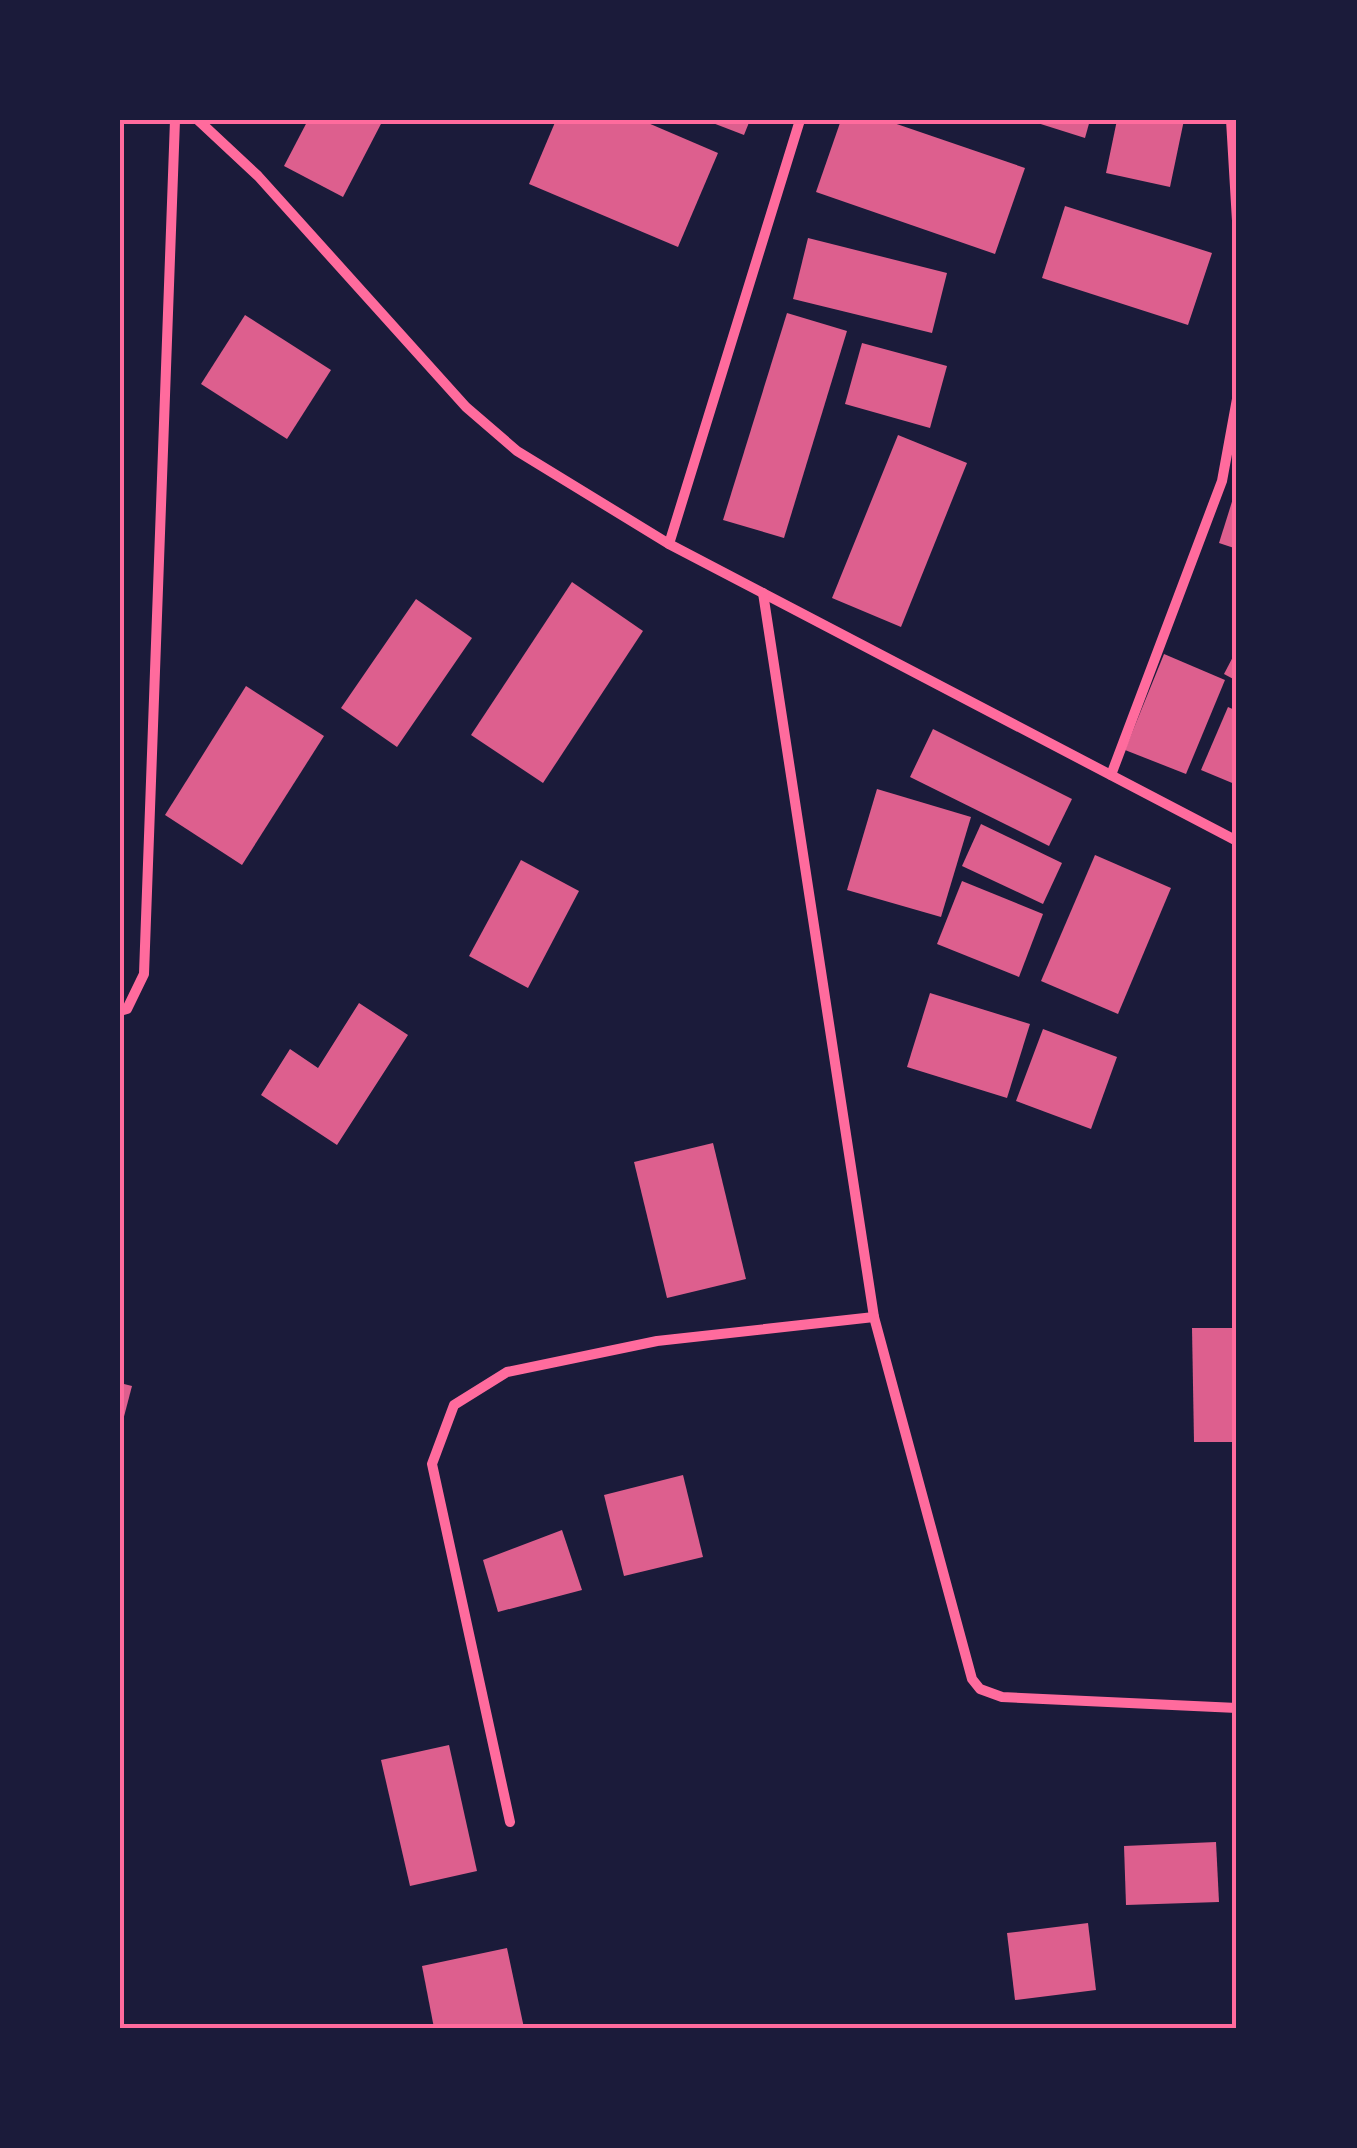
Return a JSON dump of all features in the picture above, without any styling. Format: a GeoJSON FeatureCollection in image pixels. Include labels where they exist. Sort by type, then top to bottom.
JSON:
{"type":"FeatureCollection","features":[{"type":"Feature","properties":{"kind":"street"},"geometry":{"type":"LineString","coordinates":[[120,1011],[127,1009],[144,974],[175,120]]}},
{"type":"Feature","properties":{"kind":"street"},"geometry":{"type":"LineString","coordinates":[[198,120],[258,176],[466,407],[517,451],[669,544],[1237,841]]}},
{"type":"Feature","properties":{"kind":"street"},"geometry":{"type":"LineString","coordinates":[[669,544],[800,120]]}},
{"type":"Feature","properties":{"kind":"street"},"geometry":{"type":"LineString","coordinates":[[1231,120],[1237,220]]}},
{"type":"Feature","properties":{"kind":"street"},"geometry":{"type":"LineString","coordinates":[[1111,775],[1222,481],[1237,399]]}},
{"type":"Feature","properties":{"kind":"street"},"geometry":{"type":"LineString","coordinates":[[763,593],[874,1317],[972,1679],[980,1689],[1002,1696],[1237,1708]]}},
{"type":"Feature","properties":{"kind":"street"},"geometry":{"type":"LineString","coordinates":[[510,1822],[432,1464],[454,1405],[508,1372],[657,1341],[874,1317]]}},
{"type":"Feature","properties":{"kind":"building"},"geometry":{"type":"Polygon","coordinates":[[[308,120],[383,120],[343,197],[284,166],[308,120]]]}},
{"type":"Feature","properties":{"kind":"building"},"geometry":{"type":"Polygon","coordinates":[[[556,120],[641,120],[718,153],[678,247],[529,184],[556,120]]]}},
{"type":"Feature","properties":{"kind":"building"},"geometry":{"type":"Polygon","coordinates":[[[705,120],[750,120],[744,135],[705,120]]]}},
{"type":"Feature","properties":{"kind":"building"},"geometry":{"type":"Polygon","coordinates":[[[841,120],[885,120],[1025,168],[995,254],[816,192],[841,120]]]}},
{"type":"Feature","properties":{"kind":"building"},"geometry":{"type":"Polygon","coordinates":[[[1028,120],[1090,120],[1085,138],[1028,120]]]}},
{"type":"Feature","properties":{"kind":"building"},"geometry":{"type":"Polygon","coordinates":[[[1117,120],[1184,120],[1170,187],[1106,173],[1117,120]]]}},
{"type":"Feature","properties":{"kind":"building"},"geometry":{"type":"Polygon","coordinates":[[[1065,206],[1212,253],[1188,325],[1042,278],[1065,206]]]}},
{"type":"Feature","properties":{"kind":"building"},"geometry":{"type":"Polygon","coordinates":[[[808,238],[947,273],[932,333],[793,299],[808,238]]]}},
{"type":"Feature","properties":{"kind":"building"},"geometry":{"type":"Polygon","coordinates":[[[787,313],[847,331],[784,538],[723,520],[787,313]]]}},
{"type":"Feature","properties":{"kind":"building"},"geometry":{"type":"Polygon","coordinates":[[[245,315],[331,370],[287,439],[201,384],[245,315]]]}},
{"type":"Feature","properties":{"kind":"building"},"geometry":{"type":"Polygon","coordinates":[[[862,343],[947,366],[930,428],[845,404],[862,343]]]}},
{"type":"Feature","properties":{"kind":"building"},"geometry":{"type":"Polygon","coordinates":[[[898,435],[967,463],[901,627],[832,598],[898,435]]]}},
{"type":"Feature","properties":{"kind":"building"},"geometry":{"type":"Polygon","coordinates":[[[1237,489],[1237,549],[1219,543],[1237,489]]]}},
{"type":"Feature","properties":{"kind":"building"},"geometry":{"type":"Polygon","coordinates":[[[572,582],[643,631],[543,783],[471,735],[572,582]]]}},
{"type":"Feature","properties":{"kind":"building"},"geometry":{"type":"Polygon","coordinates":[[[416,599],[472,638],[397,747],[341,708],[416,599]]]}},
{"type":"Feature","properties":{"kind":"building"},"geometry":{"type":"Polygon","coordinates":[[[1237,649],[1237,681],[1224,674],[1237,649]]]}},
{"type":"Feature","properties":{"kind":"building"},"geometry":{"type":"Polygon","coordinates":[[[1164,654],[1225,680],[1186,774],[1125,750],[1164,654]]]}},
{"type":"Feature","properties":{"kind":"building"},"geometry":{"type":"Polygon","coordinates":[[[246,686],[324,736],[242,865],[165,815],[246,686]]]}},
{"type":"Feature","properties":{"kind":"building"},"geometry":{"type":"Polygon","coordinates":[[[1228,707],[1237,711],[1237,785],[1201,770],[1228,707]]]}},
{"type":"Feature","properties":{"kind":"building"},"geometry":{"type":"Polygon","coordinates":[[[933,729],[1072,799],[1049,846],[910,777],[933,729]]]}},
{"type":"Feature","properties":{"kind":"building"},"geometry":{"type":"Polygon","coordinates":[[[877,789],[971,817],[941,917],[847,890],[877,789]]]}},
{"type":"Feature","properties":{"kind":"building"},"geometry":{"type":"Polygon","coordinates":[[[981,824],[1062,863],[1043,904],[962,866],[981,824]]]}},
{"type":"Feature","properties":{"kind":"building"},"geometry":{"type":"Polygon","coordinates":[[[1095,855],[1171,888],[1118,1014],[1041,981],[1095,855]]]}},
{"type":"Feature","properties":{"kind":"building"},"geometry":{"type":"Polygon","coordinates":[[[521,860],[579,891],[528,988],[469,956],[521,860]]]}},
{"type":"Feature","properties":{"kind":"building"},"geometry":{"type":"Polygon","coordinates":[[[962,881],[1043,914],[1019,977],[937,944],[962,881]]]}},
{"type":"Feature","properties":{"kind":"building"},"geometry":{"type":"Polygon","coordinates":[[[930,993],[1030,1024],[1007,1098],[907,1067],[930,993]]]}},
{"type":"Feature","properties":{"kind":"building"},"geometry":{"type":"Polygon","coordinates":[[[359,1003],[408,1035],[337,1145],[261,1095],[290,1049],[318,1068],[359,1003]]]}},
{"type":"Feature","properties":{"kind":"building"},"geometry":{"type":"Polygon","coordinates":[[[1043,1029],[1117,1057],[1091,1129],[1016,1101],[1043,1029]]]}},
{"type":"Feature","properties":{"kind":"building"},"geometry":{"type":"Polygon","coordinates":[[[713,1143],[746,1279],[667,1298],[634,1162],[713,1143]]]}},
{"type":"Feature","properties":{"kind":"building"},"geometry":{"type":"Polygon","coordinates":[[[1192,1328],[1237,1328],[1237,1442],[1194,1442],[1192,1328]]]}},
{"type":"Feature","properties":{"kind":"building"},"geometry":{"type":"Polygon","coordinates":[[[120,1383],[132,1386],[121,1428],[120,1428],[120,1383]]]}},
{"type":"Feature","properties":{"kind":"building"},"geometry":{"type":"Polygon","coordinates":[[[683,1475],[703,1557],[624,1576],[604,1495],[683,1475]]]}},
{"type":"Feature","properties":{"kind":"building"},"geometry":{"type":"Polygon","coordinates":[[[562,1530],[582,1590],[498,1612],[483,1560],[562,1530]]]}},
{"type":"Feature","properties":{"kind":"building"},"geometry":{"type":"Polygon","coordinates":[[[449,1745],[477,1871],[410,1886],[381,1760],[449,1745]]]}},
{"type":"Feature","properties":{"kind":"building"},"geometry":{"type":"Polygon","coordinates":[[[1216,1842],[1219,1902],[1126,1905],[1124,1846],[1216,1842]]]}},
{"type":"Feature","properties":{"kind":"building"},"geometry":{"type":"Polygon","coordinates":[[[1088,1923],[1096,1990],[1015,2000],[1007,1933],[1088,1923]]]}},
{"type":"Feature","properties":{"kind":"building"},"geometry":{"type":"Polygon","coordinates":[[[507,1948],[524,2028],[434,2028],[422,1966],[507,1948]]]}}]}
